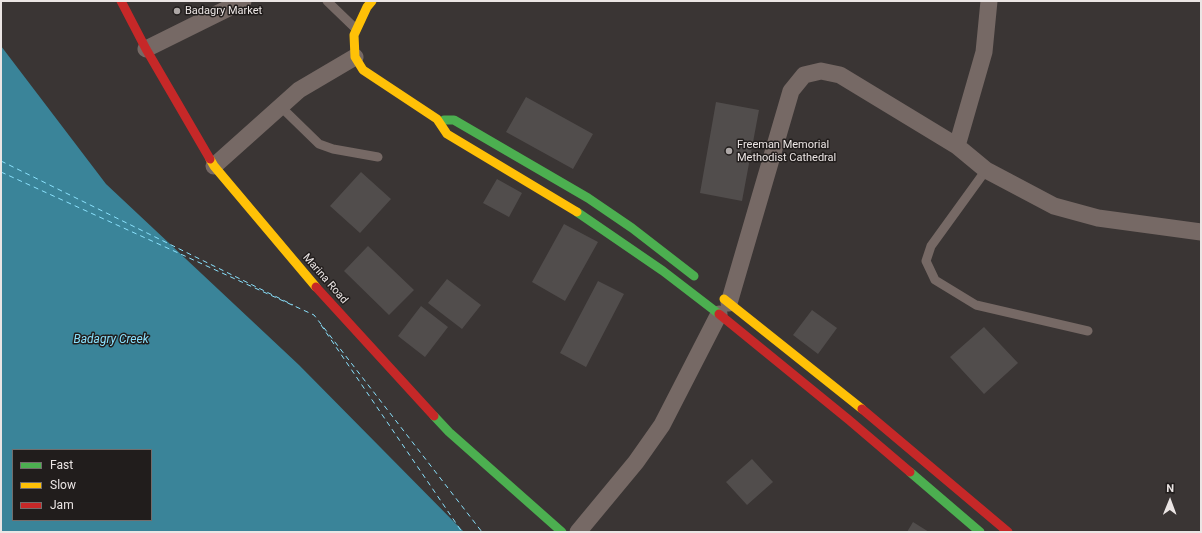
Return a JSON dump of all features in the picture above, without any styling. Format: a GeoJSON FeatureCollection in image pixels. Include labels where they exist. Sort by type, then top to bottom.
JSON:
{"type":"FeatureCollection","features":[{"type":"Feature","properties":{"kind":"street","name":"Marina Road"},"geometry":{"type":"LineString","coordinates":[[121,1],[146,49],[214,166],[324,297],[449,432],[562,532]]}},
{"type":"Feature","properties":{"kind":"street"},"geometry":{"type":"LineString","coordinates":[[146,49],[243,1]]}},
{"type":"Feature","properties":{"kind":"street"},"geometry":{"type":"LineString","coordinates":[[372,1],[367,7],[354,35],[355,57],[363,70],[437,119],[447,134],[578,212],[663,271],[721,303],[860,407],[1008,532]]}},
{"type":"Feature","properties":{"kind":"street"},"geometry":{"type":"LineString","coordinates":[[957,146],[984,52],[990,1]]}},
{"type":"Feature","properties":{"kind":"street"},"geometry":{"type":"LineString","coordinates":[[214,166],[299,90],[355,57]]}},
{"type":"Feature","properties":{"kind":"street"},"geometry":{"type":"LineString","coordinates":[[578,532],[636,462],[662,425],[721,303],[791,91],[804,75],[821,71],[840,75],[957,146],[986,170],[1054,206],[1098,218],[1201,232]]}},
{"type":"Feature","properties":{"kind":"street"},"geometry":{"type":"LineString","coordinates":[[437,119],[454,120],[588,198],[632,228],[704,283]]}},
{"type":"Feature","properties":{"kind":"street"},"geometry":{"type":"LineString","coordinates":[[721,303],[849,420],[980,532]]}},
{"type":"Feature","properties":{"kind":"street"},"geometry":{"type":"LineString","coordinates":[[849,420],[860,407]]}},
{"type":"Feature","properties":{"kind":"lane"},"geometry":{"type":"LineString","coordinates":[[327,1],[356,30]]}},
{"type":"Feature","properties":{"kind":"lane"},"geometry":{"type":"LineString","coordinates":[[281,107],[319,144],[333,149],[378,156]]}},
{"type":"Feature","properties":{"kind":"lane"},"geometry":{"type":"LineString","coordinates":[[986,170],[931,246],[926,261],[935,280],[976,305],[1088,331]]}},
{"type":"Feature","properties":{"kind":"water","name":"Badagry Creek"},"geometry":{"type":"Polygon","coordinates":[[[1,46],[106,184],[299,365],[464,532],[1,532],[1,46]]]}},
{"type":"Feature","properties":{"kind":"building"},"geometry":{"type":"Polygon","coordinates":[[[526,97],[593,134],[573,169],[506,132],[526,97]]]}},
{"type":"Feature","properties":{"kind":"building","name":"Freeman Memorial Methodist Cathedral"},"geometry":{"type":"Polygon","coordinates":[[[716,102],[759,110],[742,201],[700,193],[716,102]]]}},
{"type":"Feature","properties":{"kind":"building"},"geometry":{"type":"Polygon","coordinates":[[[361,172],[391,199],[360,233],[330,206],[361,172]]]}},
{"type":"Feature","properties":{"kind":"building"},"geometry":{"type":"Polygon","coordinates":[[[497,179],[522,193],[509,217],[483,203],[497,179]]]}},
{"type":"Feature","properties":{"kind":"building"},"geometry":{"type":"Polygon","coordinates":[[[564,224],[598,242],[565,301],[532,282],[564,224]]]}},
{"type":"Feature","properties":{"kind":"building"},"geometry":{"type":"Polygon","coordinates":[[[368,246],[414,290],[389,315],[344,271],[368,246]]]}},
{"type":"Feature","properties":{"kind":"building"},"geometry":{"type":"Polygon","coordinates":[[[447,279],[481,305],[462,329],[428,303],[447,279]]]}},
{"type":"Feature","properties":{"kind":"building"},"geometry":{"type":"Polygon","coordinates":[[[598,281],[624,294],[586,367],[560,353],[598,281]]]}},
{"type":"Feature","properties":{"kind":"building"},"geometry":{"type":"Polygon","coordinates":[[[421,306],[448,327],[425,357],[398,336],[421,306]]]}},
{"type":"Feature","properties":{"kind":"building"},"geometry":{"type":"Polygon","coordinates":[[[812,310],[837,328],[818,354],[793,335],[812,310]]]}},
{"type":"Feature","properties":{"kind":"building"},"geometry":{"type":"Polygon","coordinates":[[[984,327],[1018,363],[984,394],[950,357],[984,327]]]}},
{"type":"Feature","properties":{"kind":"building"},"geometry":{"type":"Polygon","coordinates":[[[752,459],[773,482],[747,505],[726,482],[752,459]]]}},
{"type":"Feature","properties":{"kind":"building"},"geometry":{"type":"Polygon","coordinates":[[[913,522],[929,532],[907,532],[913,522]]]}},
{"type":"Feature","properties":{"kind":"ferry route"},"geometry":{"type":"LineString","coordinates":[[1,161],[293,305]]}},
{"type":"Feature","properties":{"kind":"ferry route"},"geometry":{"type":"LineString","coordinates":[[1,172],[314,315],[482,532]]}},
{"type":"Feature","properties":{"kind":"ferry route"},"geometry":{"type":"LineString","coordinates":[[321,325],[462,532]]}},
{"type":"Feature","properties":{"kind":"traffic: fast"},"geometry":{"type":"LineString","coordinates":[[444,120],[454,120],[588,198],[632,228],[694,276]]}},
{"type":"Feature","properties":{"kind":"traffic: fast"},"geometry":{"type":"LineString","coordinates":[[577,212],[663,271],[719,314]]}},
{"type":"Feature","properties":{"kind":"traffic: fast"},"geometry":{"type":"LineString","coordinates":[[434,416],[449,432],[562,532]]}},
{"type":"Feature","properties":{"kind":"traffic: fast"},"geometry":{"type":"LineString","coordinates":[[910,472],[980,532]]}},
{"type":"Feature","properties":{"kind":"traffic: slow"},"geometry":{"type":"LineString","coordinates":[[372,1],[367,7],[354,35],[355,57],[363,70],[437,119],[447,134],[577,212]]}},
{"type":"Feature","properties":{"kind":"traffic: slow"},"geometry":{"type":"LineString","coordinates":[[210,159],[214,166],[316,287]]}},
{"type":"Feature","properties":{"kind":"traffic: slow"},"geometry":{"type":"LineString","coordinates":[[724,299],[862,409]]}},
{"type":"Feature","properties":{"kind":"traffic: jam"},"geometry":{"type":"LineString","coordinates":[[121,1],[146,49],[210,159]]}},
{"type":"Feature","properties":{"kind":"traffic: jam"},"geometry":{"type":"LineString","coordinates":[[316,287],[434,416]]}},
{"type":"Feature","properties":{"kind":"traffic: jam"},"geometry":{"type":"LineString","coordinates":[[719,314],[910,472]]}},
{"type":"Feature","properties":{"kind":"traffic: jam"},"geometry":{"type":"LineString","coordinates":[[862,409],[1008,532]]}},
{"type":"Feature","properties":{"kind":"place","name":"Badagry Market"},"geometry":{"type":"Point","coordinates":[177,11]}},
{"type":"Feature","properties":{"kind":"place","name":"Freeman Memorial Methodist Cathedral"},"geometry":{"type":"Point","coordinates":[729,151]}}]}
